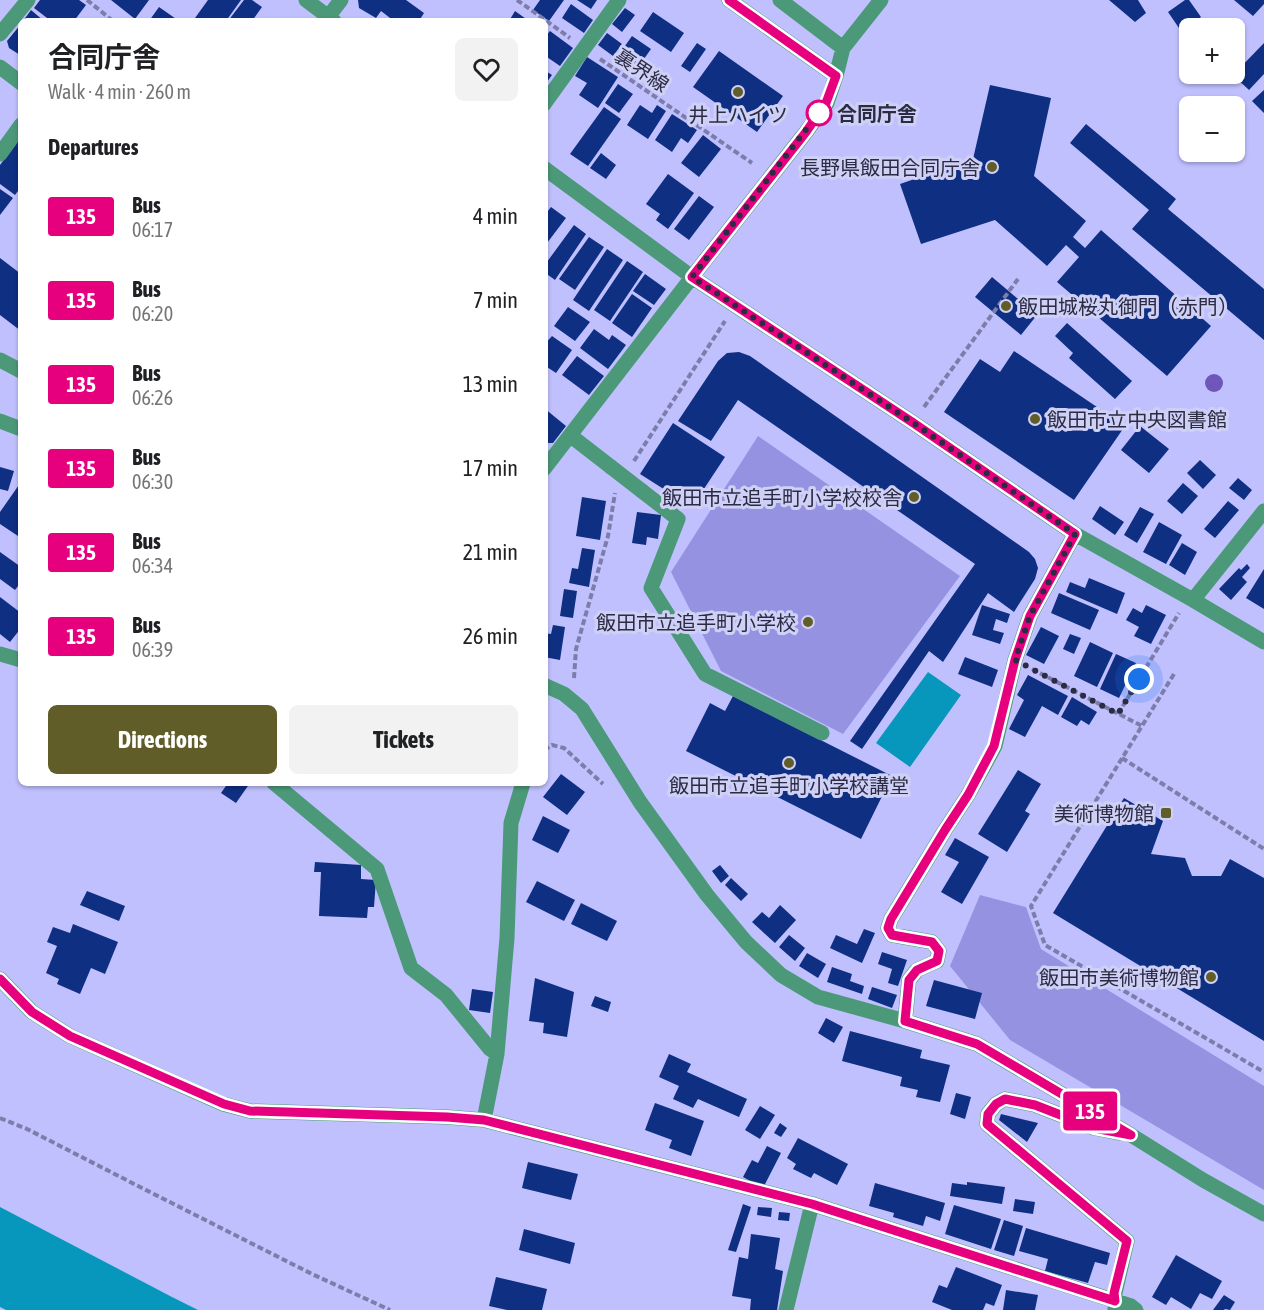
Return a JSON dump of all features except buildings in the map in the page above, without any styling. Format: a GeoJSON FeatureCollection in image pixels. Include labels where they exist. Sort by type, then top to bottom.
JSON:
{"type":"FeatureCollection","features":[{"type":"Feature","properties":{"kind":"street"},"geometry":{"type":"LineString","coordinates":[[0,34],[28,0]]}},
{"type":"Feature","properties":{"kind":"street"},"geometry":{"type":"LineString","coordinates":[[306,0],[327,18]]}},
{"type":"Feature","properties":{"kind":"street"},"geometry":{"type":"LineString","coordinates":[[330,18],[341,0]]}},
{"type":"Feature","properties":{"kind":"street"},"geometry":{"type":"LineString","coordinates":[[548,99],[619,0]]}},
{"type":"Feature","properties":{"kind":"street"},"geometry":{"type":"LineString","coordinates":[[729,0],[836,76]]}},
{"type":"Feature","properties":{"kind":"street"},"geometry":{"type":"LineString","coordinates":[[780,0],[843,48]]}},
{"type":"Feature","properties":{"kind":"street"},"geometry":{"type":"LineString","coordinates":[[548,464],[806,132],[826,103],[843,48],[881,0]]}},
{"type":"Feature","properties":{"kind":"street"},"geometry":{"type":"LineString","coordinates":[[0,68],[18,81]]}},
{"type":"Feature","properties":{"kind":"street"},"geometry":{"type":"LineString","coordinates":[[0,154],[18,129]]}},
{"type":"Feature","properties":{"kind":"street"},"geometry":{"type":"LineString","coordinates":[[548,171],[692,277],[912,422],[1075,534],[1264,642]]}},
{"type":"Feature","properties":{"kind":"street"},"geometry":{"type":"LineString","coordinates":[[0,360],[18,369]]}},
{"type":"Feature","properties":{"kind":"street"},"geometry":{"type":"LineString","coordinates":[[0,421],[18,428]]}},
{"type":"Feature","properties":{"kind":"street"},"geometry":{"type":"LineString","coordinates":[[571,436],[678,519],[651,588],[705,674],[822,733]]}},
{"type":"Feature","properties":{"kind":"street"},"geometry":{"type":"LineString","coordinates":[[1193,600],[1264,511]]}},
{"type":"Feature","properties":{"kind":"street"},"geometry":{"type":"LineString","coordinates":[[905,1021],[909,980],[917,970],[937,961],[939,951],[932,942],[892,935],[888,928],[891,919],[968,795],[994,746],[1015,660],[1030,616],[1075,534]]}},
{"type":"Feature","properties":{"kind":"street"},"geometry":{"type":"LineString","coordinates":[[0,654],[18,659]]}},
{"type":"Feature","properties":{"kind":"street"},"geometry":{"type":"LineString","coordinates":[[548,687],[564,694],[582,709],[640,802],[706,895],[746,942],[781,975],[818,997],[977,1044],[1203,1180],[1264,1214]]}},
{"type":"Feature","properties":{"kind":"street"},"geometry":{"type":"LineString","coordinates":[[278,786],[377,869],[411,968],[446,995],[490,1049],[497,1054]]}},
{"type":"Feature","properties":{"kind":"street"},"geometry":{"type":"LineString","coordinates":[[484,1120],[497,1054],[507,938],[510,823],[522,786]]}},
{"type":"Feature","properties":{"kind":"street"},"geometry":{"type":"LineString","coordinates":[[0,979],[32,1012],[70,1036],[224,1104],[250,1111],[484,1120],[812,1204],[1115,1306],[1131,1306],[1136,1310]]}},
{"type":"Feature","properties":{"kind":"street"},"geometry":{"type":"LineString","coordinates":[[1115,1306],[1114,1293],[1127,1241],[987,1124],[988,1114],[996,1104],[1005,1099],[1035,1105],[1094,1128],[1131,1135]]}},
{"type":"Feature","properties":{"kind":"street"},"geometry":{"type":"LineString","coordinates":[[786,1310],[812,1204]]}},
{"type":"Feature","properties":{"kind":"path"},"geometry":{"type":"LineString","coordinates":[[87,0],[109,18]]}},
{"type":"Feature","properties":{"kind":"path","name":"裏界線"},"geometry":{"type":"LineString","coordinates":[[517,0],[542,18]]}},
{"type":"Feature","properties":{"kind":"path","name":"裏界線"},"geometry":{"type":"LineString","coordinates":[[548,22],[752,163]]}},
{"type":"Feature","properties":{"kind":"path"},"geometry":{"type":"LineString","coordinates":[[912,422],[1018,279]]}},
{"type":"Feature","properties":{"kind":"path"},"geometry":{"type":"LineString","coordinates":[[628,470],[735,305]]}},
{"type":"Feature","properties":{"kind":"path"},"geometry":{"type":"LineString","coordinates":[[574,682],[576,650],[608,536],[615,490]]}},
{"type":"Feature","properties":{"kind":"path"},"geometry":{"type":"LineString","coordinates":[[1118,714],[1180,609]]}},
{"type":"Feature","properties":{"kind":"path"},"geometry":{"type":"LineString","coordinates":[[1015,660],[1142,726]]}},
{"type":"Feature","properties":{"kind":"path"},"geometry":{"type":"LineString","coordinates":[[1174,674],[1031,906],[1045,945],[1264,1072]]}},
{"type":"Feature","properties":{"kind":"path"},"geometry":{"type":"LineString","coordinates":[[548,748],[552,746],[564,748],[610,790]]}},
{"type":"Feature","properties":{"kind":"path"},"geometry":{"type":"LineString","coordinates":[[1122,758],[1264,849]]}},
{"type":"Feature","properties":{"kind":"path"},"geometry":{"type":"LineString","coordinates":[[0,1118],[27,1129],[312,1274],[390,1310]]}},
{"type":"Feature","properties":{"kind":"shaded area"},"geometry":{"type":"Polygon","coordinates":[[[758,436],[960,576],[843,734],[721,671],[671,572],[758,436]]]}},
{"type":"Feature","properties":{"kind":"shaded area"},"geometry":{"type":"Polygon","coordinates":[[[980,895],[1026,907],[1041,949],[1264,1086],[1264,1190],[1010,1040],[950,966],[980,895]]]}},
{"type":"Feature","properties":{"kind":"water"},"geometry":{"type":"Polygon","coordinates":[[[928,672],[961,695],[910,767],[876,743],[928,672]]]}},
{"type":"Feature","properties":{"kind":"water"},"geometry":{"type":"Polygon","coordinates":[[[0,1207],[198,1310],[6,1310],[0,1307],[0,1207]]]}},
{"type":"Feature","properties":{"kind":"bus line","name":"135"},"geometry":{"type":"LineString","coordinates":[[0,979],[32,1012],[70,1036],[224,1104],[250,1111],[484,1120],[812,1204],[1115,1301],[1114,1293],[1127,1241],[987,1124],[988,1114],[996,1104],[1005,1099],[1035,1105],[1094,1128],[1131,1135],[977,1044],[905,1021],[909,980],[917,970],[937,961],[939,951],[932,942],[892,935],[888,928],[891,919],[968,795],[994,746],[1015,660],[1030,616],[1075,534],[912,422],[692,277],[806,132],[826,103],[836,76],[729,0]]}},
{"type":"Feature","properties":{"kind":"place","name":"井上ハイツ"},"geometry":{"type":"Point","coordinates":[738,92]}},
{"type":"Feature","properties":{"kind":"place","name":"合同庁舎"},"geometry":{"type":"Point","coordinates":[819,113]}},
{"type":"Feature","properties":{"kind":"place","name":"長野県飯田合同庁舎"},"geometry":{"type":"Point","coordinates":[992,167]}},
{"type":"Feature","properties":{"kind":"place","name":"飯田城桜丸御門（赤門）"},"geometry":{"type":"Point","coordinates":[1006,306]}},
{"type":"Feature","properties":{"kind":"place","name":"飯田市立中央図書館"},"geometry":{"type":"Point","coordinates":[1035,419]}},
{"type":"Feature","properties":{"kind":"place","name":"飯田市立追手町小学校校舎"},"geometry":{"type":"Point","coordinates":[914,497]}},
{"type":"Feature","properties":{"kind":"place","name":"飯田市立追手町小学校"},"geometry":{"type":"Point","coordinates":[808,622]}},
{"type":"Feature","properties":{"kind":"place","name":"飯田市立追手町小学校講堂"},"geometry":{"type":"Point","coordinates":[789,763]}},
{"type":"Feature","properties":{"kind":"place","name":"美術博物館"},"geometry":{"type":"Point","coordinates":[1166,813]}},
{"type":"Feature","properties":{"kind":"place","name":"飯田市美術博物館"},"geometry":{"type":"Point","coordinates":[1211,977]}},
{"type":"Feature","properties":{"kind":"route"},"geometry":{"type":"LineString","coordinates":[[819,113],[692,277],[912,422],[1075,534],[1030,616],[1015,660],[1118,714],[1139,679]]}}]}
